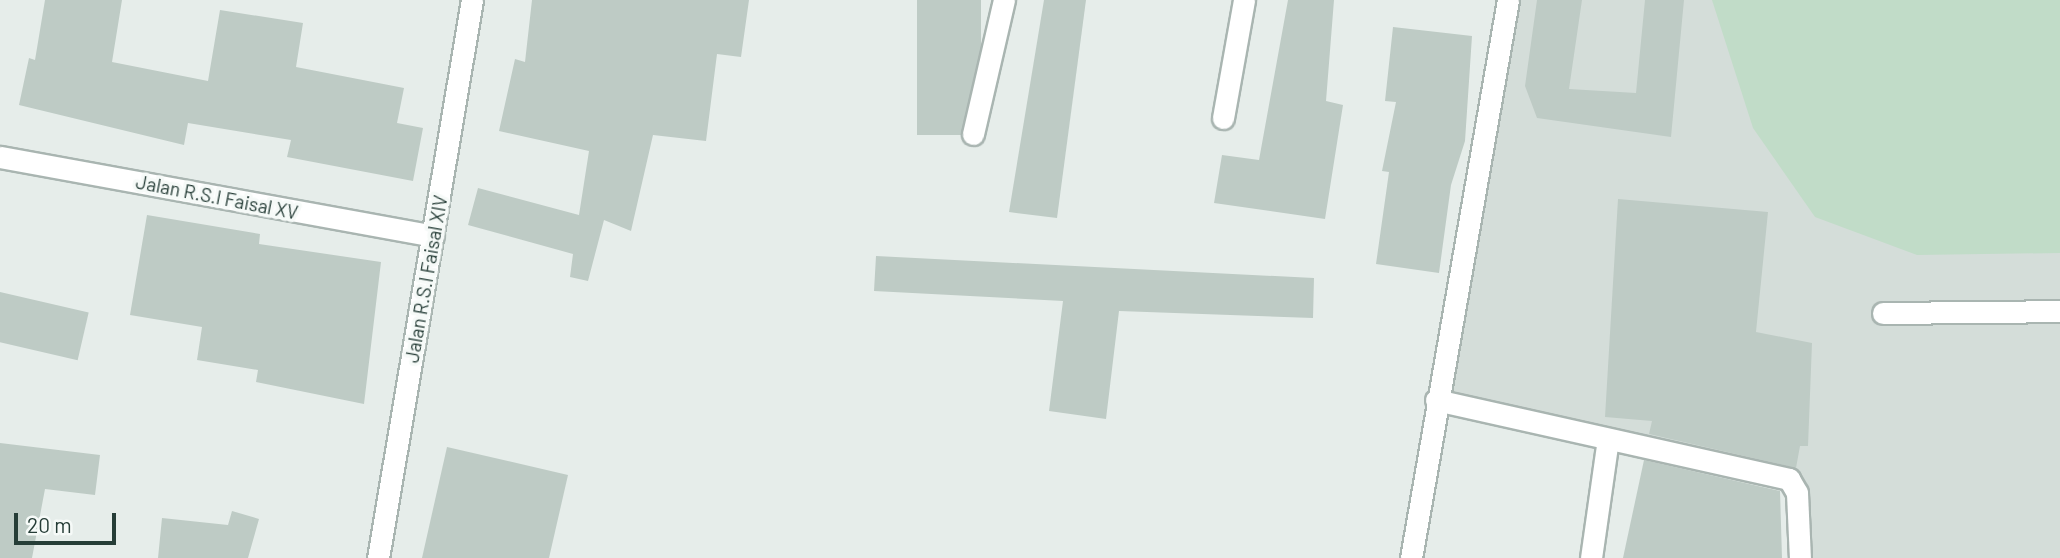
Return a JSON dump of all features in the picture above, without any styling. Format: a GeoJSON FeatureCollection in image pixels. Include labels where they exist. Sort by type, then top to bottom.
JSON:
{"type":"FeatureCollection","features":[{"type":"Feature","properties":{"kind":"street","name":"Jalan R.S.I Faisal XIV"},"geometry":{"type":"LineString","coordinates":[[378,558],[472,0]]}},
{"type":"Feature","properties":{"kind":"street"},"geometry":{"type":"LineString","coordinates":[[973,134],[1004,0]]}},
{"type":"Feature","properties":{"kind":"street"},"geometry":{"type":"LineString","coordinates":[[1223,118],[1244,0]]}},
{"type":"Feature","properties":{"kind":"street"},"geometry":{"type":"LineString","coordinates":[[1411,558],[1436,400],[1508,0]]}},
{"type":"Feature","properties":{"kind":"street","name":"Jalan R.S.I Faisal XV"},"geometry":{"type":"LineString","coordinates":[[0,157],[433,236]]}},
{"type":"Feature","properties":{"kind":"street"},"geometry":{"type":"LineString","coordinates":[[1883,313],[2060,311]]}},
{"type":"Feature","properties":{"kind":"street"},"geometry":{"type":"LineString","coordinates":[[1436,400],[1789,479],[1797,493],[1800,558]]}},
{"type":"Feature","properties":{"kind":"street"},"geometry":{"type":"LineString","coordinates":[[1591,558],[1608,439]]}},
{"type":"Feature","properties":{"kind":"shaded area"},"geometry":{"type":"Polygon","coordinates":[[[1512,0],[2060,0],[2060,558],[1797,558],[1790,470],[1536,415],[1450,390],[1512,0]]]}},
{"type":"Feature","properties":{"kind":"green space"},"geometry":{"type":"Polygon","coordinates":[[[1712,0],[2060,0],[2060,253],[1917,255],[1815,217],[1753,128],[1712,0]]]}},
{"type":"Feature","properties":{"kind":"building"},"geometry":{"type":"Polygon","coordinates":[[[45,0],[122,0],[112,62],[208,81],[220,10],[303,23],[296,67],[404,88],[397,123],[423,128],[413,181],[287,157],[291,140],[188,123],[184,145],[19,105],[29,58],[35,60],[45,0]]]}},
{"type":"Feature","properties":{"kind":"building"},"geometry":{"type":"Polygon","coordinates":[[[532,0],[749,0],[741,57],[717,54],[706,141],[653,135],[631,231],[604,220],[588,281],[570,277],[573,254],[468,225],[478,188],[579,215],[589,151],[499,131],[515,59],[525,62],[532,0]]]}},
{"type":"Feature","properties":{"kind":"building"},"geometry":{"type":"Polygon","coordinates":[[[917,0],[981,0],[981,135],[917,135],[917,0]]]}},
{"type":"Feature","properties":{"kind":"building"},"geometry":{"type":"Polygon","coordinates":[[[1044,0],[1086,0],[1057,218],[1009,212],[1044,0]]]}},
{"type":"Feature","properties":{"kind":"building"},"geometry":{"type":"Polygon","coordinates":[[[1288,0],[1334,0],[1326,101],[1343,105],[1325,219],[1214,203],[1222,155],[1259,160],[1288,0]]]}},
{"type":"Feature","properties":{"kind":"building"},"geometry":{"type":"Polygon","coordinates":[[[1537,0],[1582,0],[1569,89],[1636,93],[1645,0],[1684,0],[1671,137],[1537,118],[1525,86],[1537,0]]]}},
{"type":"Feature","properties":{"kind":"building"},"geometry":{"type":"Polygon","coordinates":[[[1393,27],[1472,36],[1465,141],[1451,185],[1439,273],[1376,264],[1389,172],[1382,171],[1396,102],[1385,101],[1393,27]]]}},
{"type":"Feature","properties":{"kind":"building"},"geometry":{"type":"Polygon","coordinates":[[[1618,199],[1768,212],[1756,332],[1812,343],[1808,446],[1800,446],[1796,468],[1649,434],[1652,421],[1605,417],[1618,199]]]}},
{"type":"Feature","properties":{"kind":"building"},"geometry":{"type":"Polygon","coordinates":[[[147,215],[260,234],[259,244],[381,262],[364,404],[256,382],[258,370],[197,360],[202,327],[130,315],[147,215]]]}},
{"type":"Feature","properties":{"kind":"building"},"geometry":{"type":"Polygon","coordinates":[[[876,256],[1314,278],[1313,318],[1119,311],[1106,419],[1049,411],[1063,301],[874,291],[876,256]]]}},
{"type":"Feature","properties":{"kind":"building"},"geometry":{"type":"Polygon","coordinates":[[[0,292],[89,312],[78,360],[0,342],[0,292]]]}},
{"type":"Feature","properties":{"kind":"building"},"geometry":{"type":"Polygon","coordinates":[[[0,443],[100,455],[95,495],[45,489],[32,558],[0,558],[0,443]]]}},
{"type":"Feature","properties":{"kind":"building"},"geometry":{"type":"Polygon","coordinates":[[[447,447],[568,475],[549,558],[422,558],[447,447]]]}},
{"type":"Feature","properties":{"kind":"building"},"geometry":{"type":"Polygon","coordinates":[[[1644,460],[1780,491],[1782,558],[1623,558],[1644,460]]]}},
{"type":"Feature","properties":{"kind":"building"},"geometry":{"type":"Polygon","coordinates":[[[232,511],[259,519],[248,558],[158,558],[162,518],[228,525],[232,511]]]}}]}
